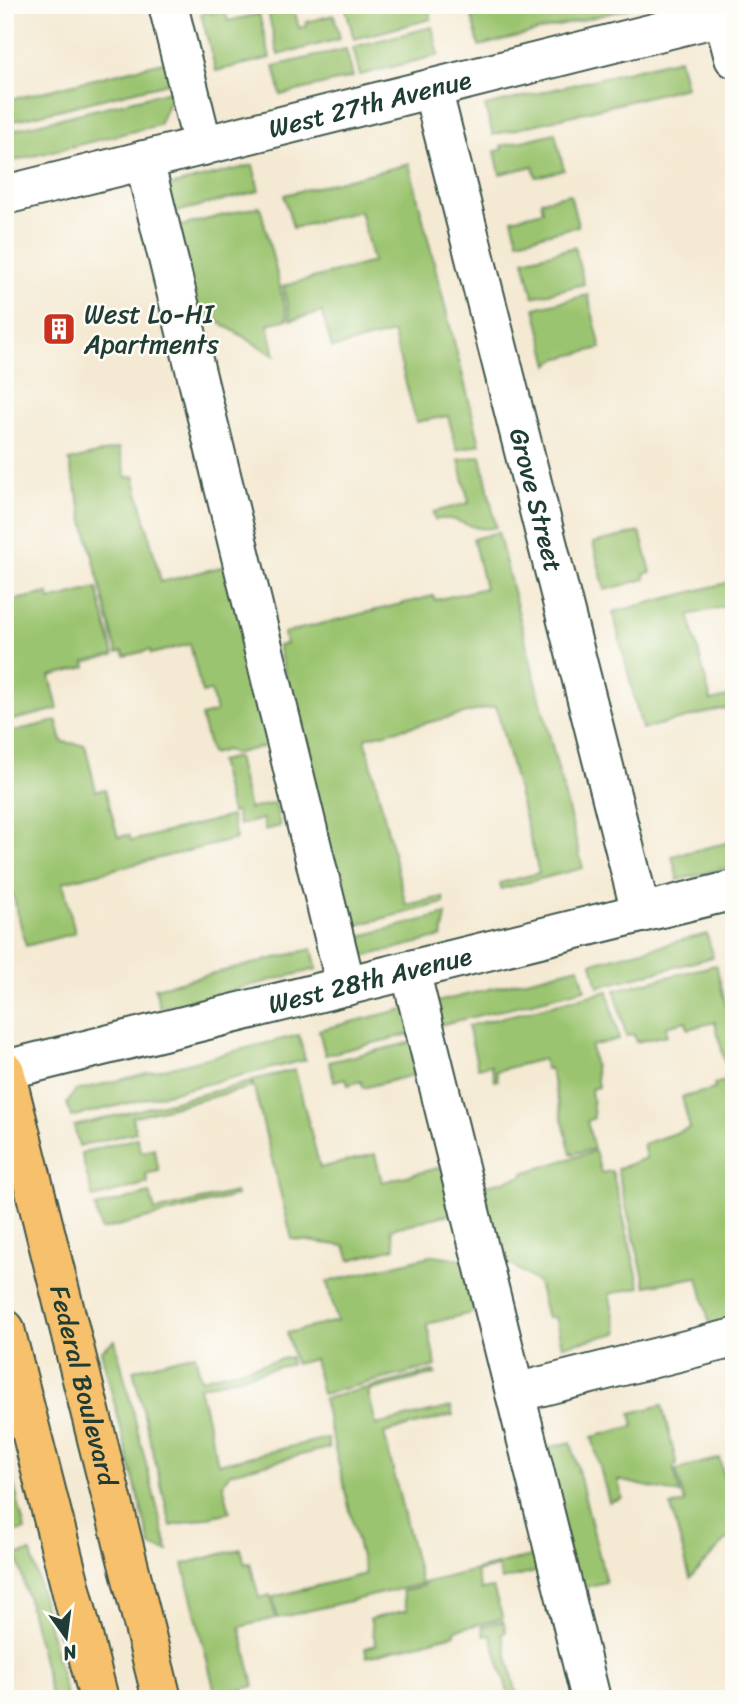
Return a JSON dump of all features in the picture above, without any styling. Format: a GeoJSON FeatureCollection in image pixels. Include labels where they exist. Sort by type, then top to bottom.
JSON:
{"type":"FeatureCollection","features":[{"type":"Feature","properties":{"kind":"main road","name":"Federal Boulevard"},"geometry":{"type":"LineString","coordinates":[[5,1071],[162,1699]]}},
{"type":"Feature","properties":{"kind":"main road"},"geometry":{"type":"LineString","coordinates":[[5,1329],[99,1699]]}},
{"type":"Feature","properties":{"kind":"street"},"geometry":{"type":"LineString","coordinates":[[168,5],[203,146]]}},
{"type":"Feature","properties":{"kind":"street"},"geometry":{"type":"LineString","coordinates":[[728,15],[734,58]]}},
{"type":"Feature","properties":{"kind":"street","name":"West 27th Avenue"},"geometry":{"type":"LineString","coordinates":[[5,195],[728,15]]}},
{"type":"Feature","properties":{"kind":"street","name":"Grove Street"},"geometry":{"type":"LineString","coordinates":[[432,88],[641,913]]}},
{"type":"Feature","properties":{"kind":"street"},"geometry":{"type":"LineString","coordinates":[[144,160],[346,986]]}},
{"type":"Feature","properties":{"kind":"street","name":"West 28th Avenue"},"geometry":{"type":"LineString","coordinates":[[5,1071],[734,890]]}},
{"type":"Feature","properties":{"kind":"street"},"geometry":{"type":"LineString","coordinates":[[410,970],[591,1699]]}},
{"type":"Feature","properties":{"kind":"street"},"geometry":{"type":"LineString","coordinates":[[515,1393],[734,1338]]}},
{"type":"Feature","properties":{"kind":"green space"},"geometry":{"type":"Polygon","coordinates":[[[275,5],[293,5],[299,28],[307,26],[306,22],[334,15],[340,39],[278,55],[268,12],[275,10],[275,5]]]}},
{"type":"Feature","properties":{"kind":"green space"},"geometry":{"type":"Polygon","coordinates":[[[345,5],[428,5],[431,19],[354,39],[345,5]]]}},
{"type":"Feature","properties":{"kind":"green space"},"geometry":{"type":"Polygon","coordinates":[[[519,5],[629,5],[630,8],[479,46],[472,17],[519,5]]]}},
{"type":"Feature","properties":{"kind":"green space"},"geometry":{"type":"Polygon","coordinates":[[[211,11],[212,14],[225,11],[228,21],[259,14],[270,58],[216,71],[201,14],[211,11]]]}},
{"type":"Feature","properties":{"kind":"green space"},"geometry":{"type":"Polygon","coordinates":[[[432,27],[439,55],[360,75],[353,47],[432,27]]]}},
{"type":"Feature","properties":{"kind":"green space"},"geometry":{"type":"Polygon","coordinates":[[[346,49],[353,77],[281,95],[274,66],[346,49]]]}},
{"type":"Feature","properties":{"kind":"green space"},"geometry":{"type":"Polygon","coordinates":[[[679,59],[686,87],[493,135],[485,106],[679,59]]]}},
{"type":"Feature","properties":{"kind":"green space"},"geometry":{"type":"Polygon","coordinates":[[[167,61],[172,82],[5,123],[5,101],[167,61]]]}},
{"type":"Feature","properties":{"kind":"green space"},"geometry":{"type":"Polygon","coordinates":[[[174,90],[159,125],[5,163],[5,132],[174,90]]]}},
{"type":"Feature","properties":{"kind":"green space"},"geometry":{"type":"Polygon","coordinates":[[[555,133],[564,170],[536,177],[533,166],[500,174],[495,151],[502,150],[501,146],[555,133]]]}},
{"type":"Feature","properties":{"kind":"green space"},"geometry":{"type":"Polygon","coordinates":[[[409,164],[480,444],[457,450],[448,416],[416,422],[393,333],[332,348],[322,312],[291,320],[283,286],[373,262],[360,211],[293,228],[284,195],[409,164]]]}},
{"type":"Feature","properties":{"kind":"green space"},"geometry":{"type":"Polygon","coordinates":[[[253,165],[259,191],[172,213],[165,187],[253,165]]]}},
{"type":"Feature","properties":{"kind":"green space"},"geometry":{"type":"Polygon","coordinates":[[[570,194],[578,226],[518,241],[512,219],[543,211],[541,201],[570,194]]]}},
{"type":"Feature","properties":{"kind":"green space"},"geometry":{"type":"Polygon","coordinates":[[[260,206],[288,319],[268,324],[275,356],[193,306],[173,228],[260,206]]]}},
{"type":"Feature","properties":{"kind":"green space"},"geometry":{"type":"Polygon","coordinates":[[[575,247],[584,284],[533,297],[524,260],[575,247]]]}},
{"type":"Feature","properties":{"kind":"green space"},"geometry":{"type":"Polygon","coordinates":[[[588,295],[601,348],[556,359],[549,365],[535,308],[588,295]]]}},
{"type":"Feature","properties":{"kind":"green space"},"geometry":{"type":"Polygon","coordinates":[[[119,448],[127,478],[134,476],[161,582],[233,564],[278,743],[234,754],[226,750],[211,754],[201,716],[216,712],[211,691],[202,693],[190,644],[151,654],[150,650],[125,656],[123,651],[117,653],[69,461],[119,448]]]}},
{"type":"Feature","properties":{"kind":"green space"},"geometry":{"type":"Polygon","coordinates":[[[481,456],[496,527],[479,528],[452,520],[435,520],[433,512],[469,503],[459,460],[481,456]]]}},
{"type":"Feature","properties":{"kind":"green space"},"geometry":{"type":"Polygon","coordinates":[[[498,532],[583,868],[501,889],[500,883],[539,873],[496,706],[365,738],[406,905],[443,897],[444,903],[349,927],[278,646],[286,644],[284,633],[433,596],[435,600],[485,588],[473,539],[498,532]]]}},
{"type":"Feature","properties":{"kind":"green space"},"geometry":{"type":"Polygon","coordinates":[[[640,532],[651,572],[644,574],[645,579],[605,590],[593,543],[640,532]]]}},
{"type":"Feature","properties":{"kind":"green space"},"geometry":{"type":"Polygon","coordinates":[[[734,581],[734,604],[689,615],[711,701],[734,695],[734,706],[642,729],[613,612],[734,581]]]}},
{"type":"Feature","properties":{"kind":"green space"},"geometry":{"type":"Polygon","coordinates":[[[97,588],[114,655],[85,662],[86,667],[50,676],[58,709],[5,722],[5,602],[48,593],[50,600],[97,588]]]}},
{"type":"Feature","properties":{"kind":"green space"},"geometry":{"type":"Polygon","coordinates":[[[57,721],[62,742],[85,745],[96,791],[105,789],[118,837],[129,835],[131,841],[231,816],[236,839],[63,882],[75,933],[26,946],[5,863],[5,733],[57,721]]]}},
{"type":"Feature","properties":{"kind":"green space"},"geometry":{"type":"Polygon","coordinates":[[[237,757],[249,809],[275,803],[280,826],[265,830],[263,819],[239,825],[236,812],[231,813],[219,761],[237,757]]]}},
{"type":"Feature","properties":{"kind":"green space"},"geometry":{"type":"Polygon","coordinates":[[[734,841],[734,866],[678,880],[672,856],[734,841]]]}},
{"type":"Feature","properties":{"kind":"green space"},"geometry":{"type":"Polygon","coordinates":[[[446,914],[442,937],[357,958],[353,938],[446,914]]]}},
{"type":"Feature","properties":{"kind":"green space"},"geometry":{"type":"Polygon","coordinates":[[[707,934],[713,957],[598,987],[592,963],[707,934]]]}},
{"type":"Feature","properties":{"kind":"green space"},"geometry":{"type":"Polygon","coordinates":[[[312,949],[317,969],[160,1008],[155,988],[312,949]]]}},
{"type":"Feature","properties":{"kind":"green space"},"geometry":{"type":"Polygon","coordinates":[[[716,965],[734,1039],[734,1078],[729,1079],[715,1022],[688,1029],[686,1021],[666,1026],[667,1035],[636,1042],[634,1034],[626,1036],[615,990],[716,965]]]}},
{"type":"Feature","properties":{"kind":"green space"},"geometry":{"type":"Polygon","coordinates":[[[579,967],[585,989],[436,1026],[437,1002],[579,967]]]}},
{"type":"Feature","properties":{"kind":"green space"},"geometry":{"type":"Polygon","coordinates":[[[608,991],[619,1039],[591,1046],[598,1087],[591,1089],[594,1118],[587,1121],[594,1149],[571,1154],[550,1069],[546,1069],[543,1059],[496,1071],[498,1080],[495,1081],[491,1065],[478,1068],[468,1026],[608,991]]]}},
{"type":"Feature","properties":{"kind":"green space"},"geometry":{"type":"Polygon","coordinates":[[[408,1008],[414,1033],[325,1055],[319,1030],[408,1008]]]}},
{"type":"Feature","properties":{"kind":"green space"},"geometry":{"type":"Polygon","coordinates":[[[299,1035],[305,1060],[71,1117],[67,1104],[75,1091],[299,1035]]]}},
{"type":"Feature","properties":{"kind":"green space"},"geometry":{"type":"Polygon","coordinates":[[[417,1041],[429,1087],[417,1090],[413,1075],[363,1088],[361,1081],[348,1085],[346,1078],[334,1081],[329,1062],[417,1041]]]}},
{"type":"Feature","properties":{"kind":"green space"},"geometry":{"type":"Polygon","coordinates":[[[295,1070],[320,1168],[375,1154],[382,1182],[446,1166],[457,1212],[391,1229],[395,1248],[350,1260],[345,1246],[292,1239],[252,1080],[295,1070]]]}},
{"type":"Feature","properties":{"kind":"green space"},"geometry":{"type":"Polygon","coordinates":[[[734,1079],[734,1319],[710,1325],[698,1277],[646,1286],[617,1169],[646,1158],[643,1144],[690,1128],[682,1097],[715,1089],[714,1084],[734,1079]]]}},
{"type":"Feature","properties":{"kind":"green space"},"geometry":{"type":"Polygon","coordinates":[[[251,1082],[252,1087],[132,1117],[136,1132],[79,1146],[74,1126],[251,1082]]]}},
{"type":"Feature","properties":{"kind":"green space"},"geometry":{"type":"Polygon","coordinates":[[[137,1138],[141,1152],[154,1148],[159,1171],[146,1174],[148,1183],[93,1198],[81,1153],[137,1138]]]}},
{"type":"Feature","properties":{"kind":"green space"},"geometry":{"type":"Polygon","coordinates":[[[595,1151],[601,1173],[612,1171],[640,1287],[609,1294],[618,1333],[562,1346],[555,1317],[547,1318],[538,1283],[511,1264],[494,1269],[475,1188],[523,1176],[523,1173],[595,1151]]]}},
{"type":"Feature","properties":{"kind":"green space"},"geometry":{"type":"Polygon","coordinates":[[[235,1192],[236,1196],[101,1230],[95,1207],[150,1193],[155,1211],[235,1192]]]}},
{"type":"Feature","properties":{"kind":"green space"},"geometry":{"type":"Polygon","coordinates":[[[434,1255],[471,1261],[483,1310],[427,1324],[436,1366],[322,1394],[314,1359],[295,1364],[287,1333],[337,1321],[327,1282],[434,1255]]]}},
{"type":"Feature","properties":{"kind":"green space"},"geometry":{"type":"Polygon","coordinates":[[[115,1340],[168,1551],[151,1547],[101,1351],[115,1340]]]}},
{"type":"Feature","properties":{"kind":"green space"},"geometry":{"type":"Polygon","coordinates":[[[195,1354],[201,1379],[290,1357],[291,1364],[199,1387],[218,1464],[327,1438],[329,1448],[230,1473],[223,1484],[230,1512],[171,1526],[133,1370],[195,1354]]]}},
{"type":"Feature","properties":{"kind":"green space"},"geometry":{"type":"Polygon","coordinates":[[[435,1371],[436,1374],[368,1391],[376,1425],[451,1407],[453,1415],[384,1433],[421,1584],[278,1618],[273,1597],[365,1574],[323,1399],[435,1371]]]}},
{"type":"Feature","properties":{"kind":"green space"},"geometry":{"type":"Polygon","coordinates":[[[662,1405],[677,1465],[673,1467],[680,1494],[618,1480],[622,1498],[609,1502],[592,1437],[634,1426],[631,1413],[662,1405]]]}},
{"type":"Feature","properties":{"kind":"green space"},"geometry":{"type":"Polygon","coordinates":[[[571,1442],[606,1582],[578,1589],[543,1449],[571,1442]]]}},
{"type":"Feature","properties":{"kind":"green space"},"geometry":{"type":"Polygon","coordinates":[[[5,1450],[25,1530],[12,1533],[5,1506],[5,1450]]]}},
{"type":"Feature","properties":{"kind":"green space"},"geometry":{"type":"Polygon","coordinates":[[[719,1458],[734,1514],[734,1532],[690,1578],[671,1506],[685,1503],[676,1470],[719,1458]]]}},
{"type":"Feature","properties":{"kind":"green space"},"geometry":{"type":"Polygon","coordinates":[[[241,1549],[245,1564],[250,1563],[259,1598],[270,1595],[276,1618],[240,1627],[254,1686],[216,1696],[183,1564],[241,1549]]]}},
{"type":"Feature","properties":{"kind":"green space"},"geometry":{"type":"Polygon","coordinates":[[[31,1552],[67,1699],[52,1699],[17,1555],[31,1552]]]}},
{"type":"Feature","properties":{"kind":"green space"},"geometry":{"type":"Polygon","coordinates":[[[540,1554],[544,1570],[502,1580],[498,1567],[476,1572],[481,1590],[493,1588],[503,1618],[455,1630],[455,1634],[367,1657],[365,1648],[376,1645],[370,1619],[407,1610],[402,1591],[423,1586],[423,1583],[540,1554]]]}},
{"type":"Feature","properties":{"kind":"green space"},"geometry":{"type":"Polygon","coordinates":[[[503,1621],[506,1632],[502,1634],[518,1699],[510,1699],[491,1635],[484,1636],[482,1626],[503,1621]]]}},
{"type":"Feature","properties":{"kind":"place","name":"West Lo-HI Apartments"},"geometry":{"type":"Point","coordinates":[59,329]}}]}
